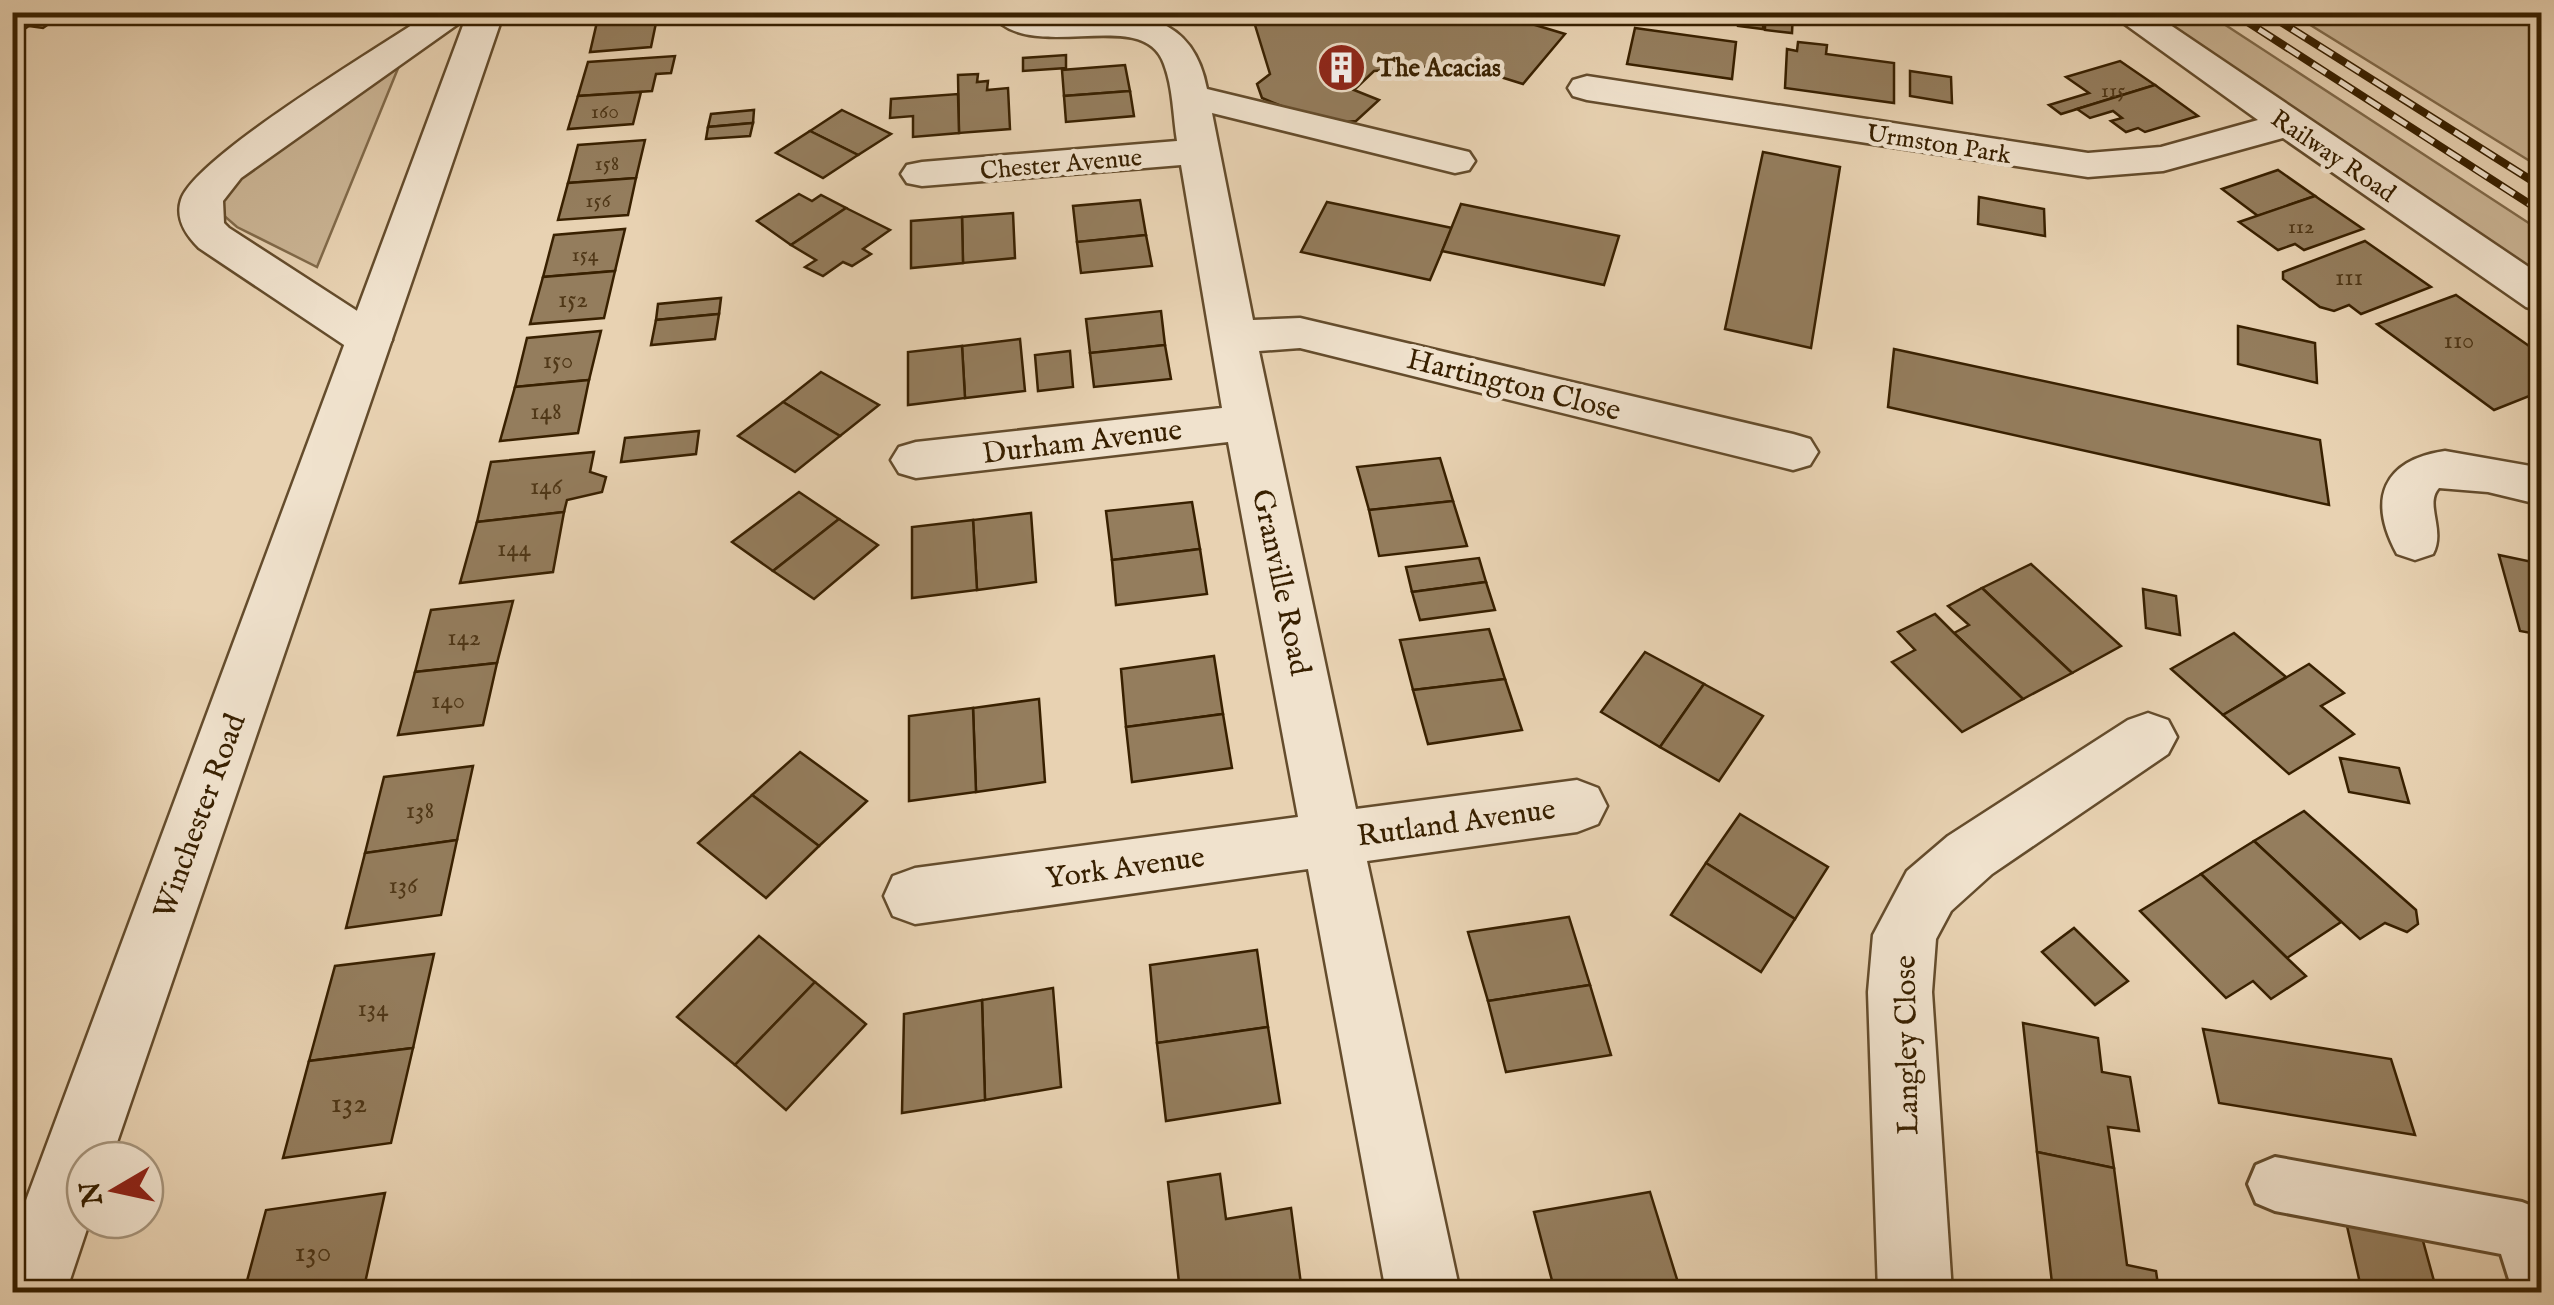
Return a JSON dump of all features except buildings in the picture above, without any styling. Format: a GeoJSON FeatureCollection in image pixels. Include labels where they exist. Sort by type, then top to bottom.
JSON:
{"type":"FeatureCollection","features":[{"type":"Feature","properties":{"kind":"street"},"geometry":{"type":"LineString","coordinates":[[369,340],[214,238],[203,227],[202,200],[210,186],[235,162],[457,12]]}},
{"type":"Feature","properties":{"kind":"street","name":"Winchester Road"},"geometry":{"type":"LineString","coordinates":[[29,1292],[486,12]]}},
{"type":"Feature","properties":{"kind":"street","name":"Granville Road"},"geometry":{"type":"LineString","coordinates":[[1008,12],[1030,26],[1136,26],[1160,32],[1183,61],[1232,337],[1423,1292]]}},
{"type":"Feature","properties":{"kind":"street","name":"Railway Road"},"geometry":{"type":"LineString","coordinates":[[2126,12],[2542,297]]}},
{"type":"Feature","properties":{"kind":"street","name":"Urmston Park"},"geometry":{"type":"LineString","coordinates":[[1587,88],[2088,165],[2163,159],[2289,124]]}},
{"type":"Feature","properties":{"kind":"street"},"geometry":{"type":"LineString","coordinates":[[1190,96],[1455,161]]}},
{"type":"Feature","properties":{"kind":"street","name":"Chester Avenue"},"geometry":{"type":"LineString","coordinates":[[922,174],[1199,152]]}},
{"type":"Feature","properties":{"kind":"street","name":"Hartington Close"},"geometry":{"type":"LineString","coordinates":[[1232,337],[1300,333],[1793,452]]}},
{"type":"Feature","properties":{"kind":"street","name":"Durham Avenue"},"geometry":{"type":"LineString","coordinates":[[916,460],[1249,422]]}},
{"type":"Feature","properties":{"kind":"street"},"geometry":{"type":"LineString","coordinates":[[2415,540],[2408,492],[2415,478],[2426,470],[2474,471],[2542,486]]}},
{"type":"Feature","properties":{"kind":"street","name":"Langley Close"},"geometry":{"type":"LineString","coordinates":[[1915,1292],[1900,992],[1905,935],[1930,891],[1970,855],[2148,737]]}},
{"type":"Feature","properties":{"kind":"street","name":"Rutland Avenue"},"geometry":{"type":"LineString","coordinates":[[1334,838],[1577,806]]}},
{"type":"Feature","properties":{"kind":"street","name":"York Avenue"},"geometry":{"type":"LineString","coordinates":[[915,896],[1334,838]]}},
{"type":"Feature","properties":{"kind":"lane"},"geometry":{"type":"LineString","coordinates":[[2275,1184],[2522,1230],[2541,1292]]}},
{"type":"Feature","properties":{"kind":"shaded area"},"geometry":{"type":"Polygon","coordinates":[[[2153,13],[2207,13],[2541,231],[2541,275],[2153,13]]]}},
{"type":"Feature","properties":{"kind":"shaded area"},"geometry":{"type":"Polygon","coordinates":[[[2291,13],[2541,13],[2541,168],[2291,13]]]}},
{"type":"Feature","properties":{"kind":"shaded area"},"geometry":{"type":"Polygon","coordinates":[[[401,61],[317,267],[237,227],[222,214],[222,195],[237,176],[401,61]]]}},
{"type":"Feature","properties":{"kind":"railway"},"geometry":{"type":"LineString","coordinates":[[2232,12],[2542,212]]}},
{"type":"Feature","properties":{"kind":"railway"},"geometry":{"type":"LineString","coordinates":[[2265,12],[2542,187]]}},
{"type":"Feature","properties":{"kind":"place","name":"The Acacias"},"geometry":{"type":"Point","coordinates":[1342,67]}}]}
